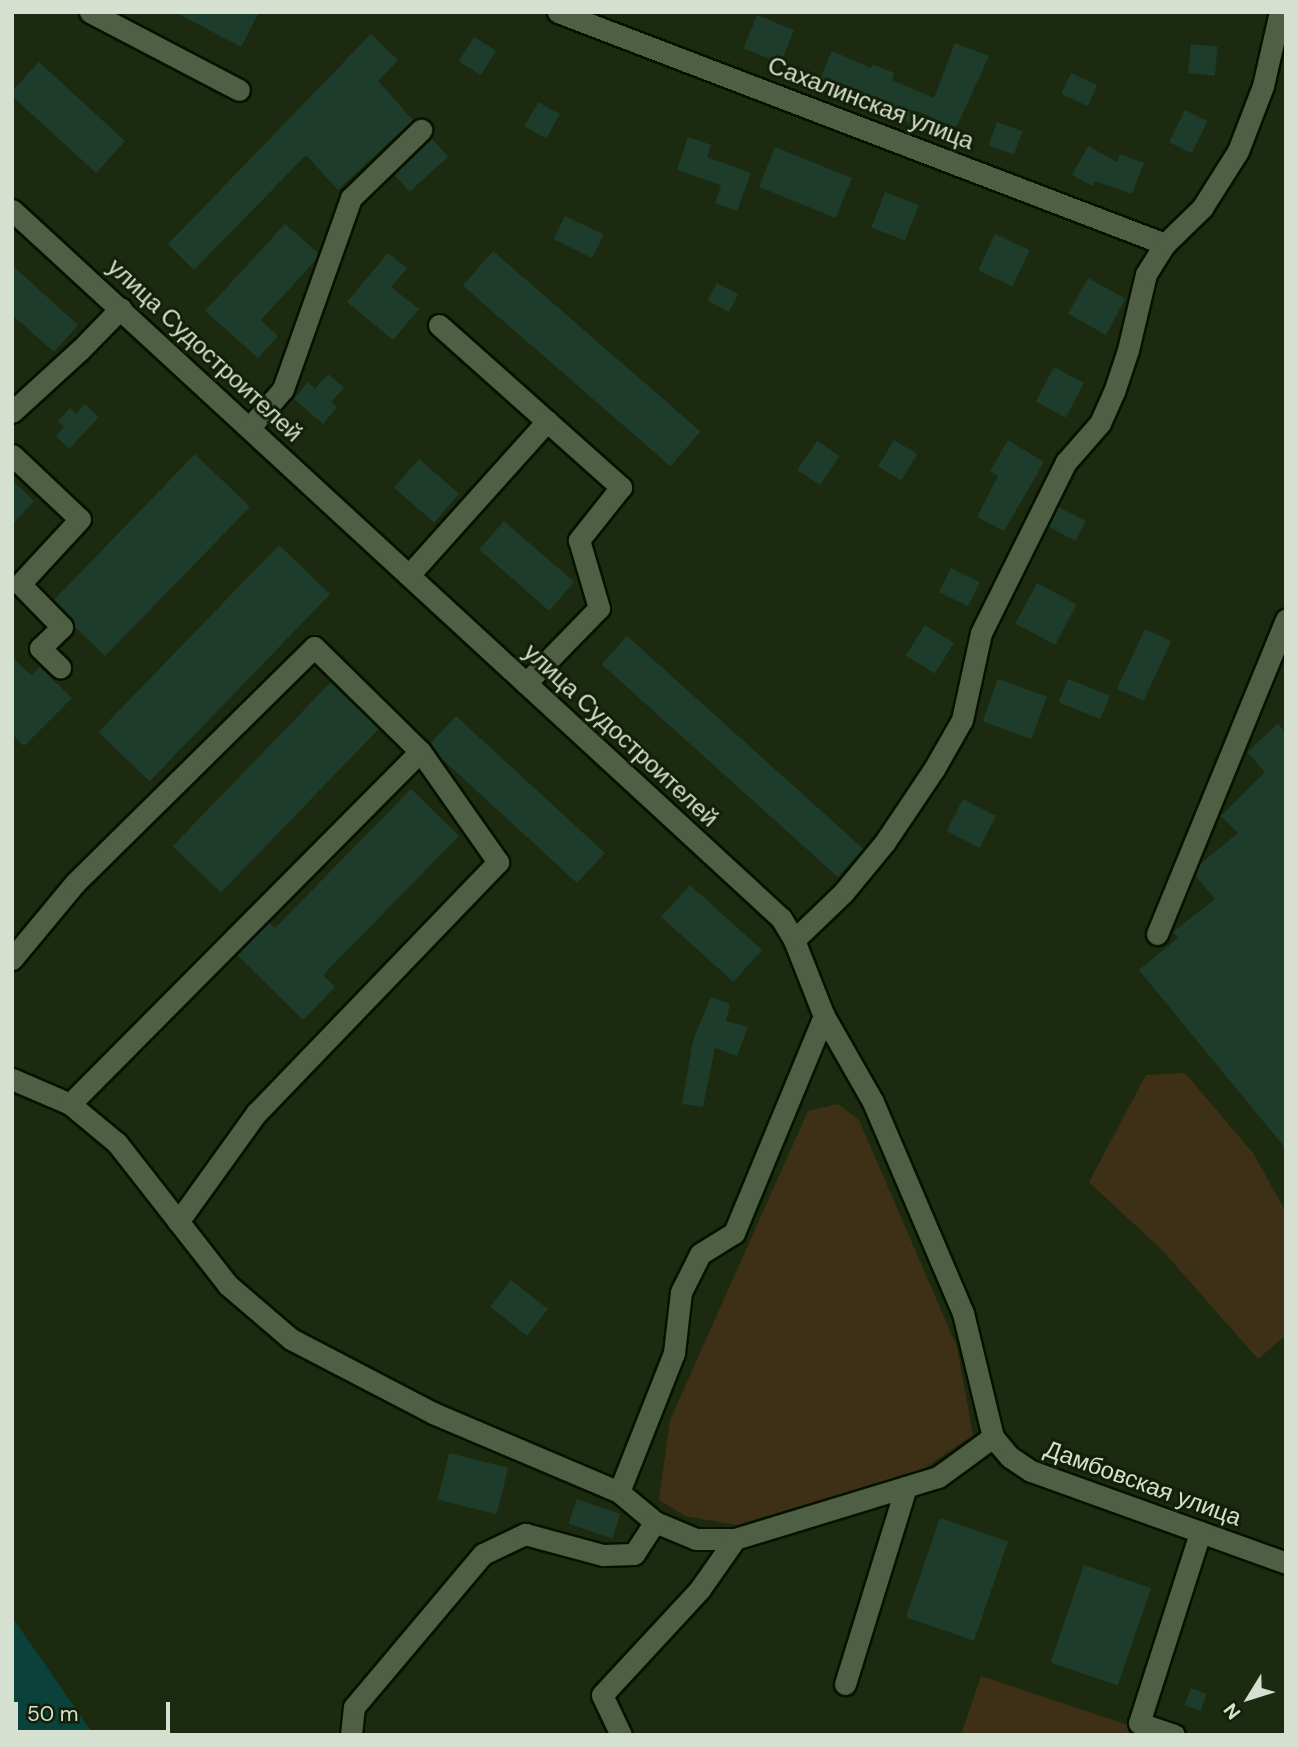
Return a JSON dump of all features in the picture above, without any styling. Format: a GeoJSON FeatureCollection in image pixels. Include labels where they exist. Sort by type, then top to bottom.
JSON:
{"type":"FeatureCollection","features":[{"type":"Feature","properties":{"kind":"street"},"geometry":{"type":"LineString","coordinates":[[90,12],[239,90]]}},
{"type":"Feature","properties":{"kind":"street","name":"Сахалинская улица"},"geometry":{"type":"LineString","coordinates":[[558,12],[1166,244]]}},
{"type":"Feature","properties":{"kind":"street"},"geometry":{"type":"LineString","coordinates":[[794,940],[843,893],[885,842],[934,769],[962,720],[981,633],[1066,462],[1100,423],[1105,413],[1128,350],[1146,274],[1166,244],[1202,208],[1238,150],[1263,86],[1280,12]]}},
{"type":"Feature","properties":{"kind":"street"},"geometry":{"type":"LineString","coordinates":[[250,427],[283,389],[351,198],[421,130]]}},
{"type":"Feature","properties":{"kind":"street","name":"улица Судостроителей"},"geometry":{"type":"LineString","coordinates":[[12,210],[780,918],[794,940],[824,1016],[873,1102],[964,1313],[993,1437]]}},
{"type":"Feature","properties":{"kind":"street"},"geometry":{"type":"LineString","coordinates":[[12,412],[121,308]]}},
{"type":"Feature","properties":{"kind":"street"},"geometry":{"type":"LineString","coordinates":[[439,324],[621,487],[579,540],[599,608],[526,683]]}},
{"type":"Feature","properties":{"kind":"street"},"geometry":{"type":"LineString","coordinates":[[409,575],[547,421]]}},
{"type":"Feature","properties":{"kind":"street"},"geometry":{"type":"LineString","coordinates":[[12,455],[80,519],[20,584],[62,627],[40,648],[60,667]]}},
{"type":"Feature","properties":{"kind":"street"},"geometry":{"type":"LineString","coordinates":[[1157,934],[1286,619]]}},
{"type":"Feature","properties":{"kind":"street"},"geometry":{"type":"LineString","coordinates":[[12,959],[75,883],[314,647],[420,751],[498,862],[257,1112],[178,1222]]}},
{"type":"Feature","properties":{"kind":"street"},"geometry":{"type":"LineString","coordinates":[[70,1104],[420,751]]}},
{"type":"Feature","properties":{"kind":"street"},"geometry":{"type":"LineString","coordinates":[[619,1492],[674,1353],[681,1292],[700,1254],[734,1233],[824,1016]]}},
{"type":"Feature","properties":{"kind":"street"},"geometry":{"type":"LineString","coordinates":[[12,1079],[70,1104],[117,1143],[228,1285],[291,1339],[433,1413],[619,1492],[655,1522],[696,1539],[735,1539],[938,1478],[993,1437]]}},
{"type":"Feature","properties":{"kind":"street","name":"Дамбовская улица"},"geometry":{"type":"LineString","coordinates":[[993,1437],[1010,1457],[1031,1471],[1286,1563]]}},
{"type":"Feature","properties":{"kind":"street"},"geometry":{"type":"LineString","coordinates":[[845,1684],[906,1487]]}},
{"type":"Feature","properties":{"kind":"street"},"geometry":{"type":"LineString","coordinates":[[351,1735],[354,1707],[483,1554],[525,1534],[603,1555],[634,1554],[655,1522]]}},
{"type":"Feature","properties":{"kind":"street"},"geometry":{"type":"LineString","coordinates":[[1174,1735],[1139,1723],[1200,1533]]}},
{"type":"Feature","properties":{"kind":"street"},"geometry":{"type":"LineString","coordinates":[[621,1735],[603,1695],[700,1589],[735,1539]]}},
{"type":"Feature","properties":{"kind":"shaded area"},"geometry":{"type":"Polygon","coordinates":[[[1185,1073],[1253,1153],[1286,1212],[1286,1335],[1258,1359],[1163,1251],[1089,1182],[1146,1075],[1185,1073]]]}},
{"type":"Feature","properties":{"kind":"shaded area"},"geometry":{"type":"Polygon","coordinates":[[[838,1104],[859,1120],[957,1347],[973,1435],[922,1470],[737,1525],[685,1516],[659,1500],[670,1420],[808,1111],[838,1104]]]}},
{"type":"Feature","properties":{"kind":"shaded area"},"geometry":{"type":"Polygon","coordinates":[[[981,1676],[1131,1726],[1128,1735],[961,1735],[981,1676]]]}},
{"type":"Feature","properties":{"kind":"water"},"geometry":{"type":"Polygon","coordinates":[[[12,1617],[94,1735],[12,1735],[12,1617]]]}},
{"type":"Feature","properties":{"kind":"building"},"geometry":{"type":"Polygon","coordinates":[[[175,12],[259,12],[241,47],[175,12]]]}},
{"type":"Feature","properties":{"kind":"building"},"geometry":{"type":"Polygon","coordinates":[[[757,15],[794,30],[781,63],[744,48],[757,15]]]}},
{"type":"Feature","properties":{"kind":"building"},"geometry":{"type":"Polygon","coordinates":[[[371,34],[398,60],[378,81],[413,120],[338,190],[306,155],[194,270],[168,244],[371,34]]]}},
{"type":"Feature","properties":{"kind":"building"},"geometry":{"type":"Polygon","coordinates":[[[474,37],[496,51],[481,75],[459,62],[474,37]]]}},
{"type":"Feature","properties":{"kind":"building"},"geometry":{"type":"Polygon","coordinates":[[[955,43],[989,56],[956,128],[917,111],[912,124],[858,100],[860,96],[820,79],[832,51],[871,68],[872,64],[894,73],[892,80],[934,98],[955,43]]]}},
{"type":"Feature","properties":{"kind":"building"},"geometry":{"type":"Polygon","coordinates":[[[1191,44],[1218,47],[1215,76],[1188,73],[1191,44]]]}},
{"type":"Feature","properties":{"kind":"building"},"geometry":{"type":"Polygon","coordinates":[[[39,62],[125,141],[96,173],[12,96],[12,91],[39,62]]]}},
{"type":"Feature","properties":{"kind":"building"},"geometry":{"type":"Polygon","coordinates":[[[1071,73],[1097,85],[1088,106],[1061,94],[1071,73]]]}},
{"type":"Feature","properties":{"kind":"building"},"geometry":{"type":"Polygon","coordinates":[[[538,102],[560,114],[546,139],[524,126],[538,102]]]}},
{"type":"Feature","properties":{"kind":"building"},"geometry":{"type":"Polygon","coordinates":[[[1185,110],[1207,121],[1192,153],[1169,142],[1185,110]]]}},
{"type":"Feature","properties":{"kind":"building"},"geometry":{"type":"Polygon","coordinates":[[[997,122],[1022,131],[1014,155],[988,145],[997,122]]]}},
{"type":"Feature","properties":{"kind":"building"},"geometry":{"type":"Polygon","coordinates":[[[688,137],[711,145],[707,157],[751,173],[737,211],[715,203],[721,185],[677,170],[688,137]]]}},
{"type":"Feature","properties":{"kind":"building"},"geometry":{"type":"Polygon","coordinates":[[[432,139],[448,157],[409,192],[393,174],[432,139]]]}},
{"type":"Feature","properties":{"kind":"building"},"geometry":{"type":"Polygon","coordinates":[[[1088,146],[1117,162],[1120,154],[1144,163],[1132,194],[1095,181],[1092,186],[1072,175],[1088,146]]]}},
{"type":"Feature","properties":{"kind":"building"},"geometry":{"type":"Polygon","coordinates":[[[775,147],[852,178],[836,218],[759,187],[775,147]]]}},
{"type":"Feature","properties":{"kind":"building"},"geometry":{"type":"Polygon","coordinates":[[[885,192],[919,205],[905,240],[871,227],[885,192]]]}},
{"type":"Feature","properties":{"kind":"building"},"geometry":{"type":"Polygon","coordinates":[[[565,216],[604,235],[592,258],[554,239],[565,216]]]}},
{"type":"Feature","properties":{"kind":"building"},"geometry":{"type":"Polygon","coordinates":[[[285,224],[318,253],[314,262],[261,320],[278,336],[258,358],[205,311],[285,224]]]}},
{"type":"Feature","properties":{"kind":"building"},"geometry":{"type":"Polygon","coordinates":[[[995,234],[1029,250],[1013,286],[978,270],[995,234]]]}},
{"type":"Feature","properties":{"kind":"building"},"geometry":{"type":"Polygon","coordinates":[[[493,251],[701,431],[670,466],[463,286],[493,251]]]}},
{"type":"Feature","properties":{"kind":"building"},"geometry":{"type":"Polygon","coordinates":[[[388,253],[407,268],[391,287],[419,309],[393,340],[347,302],[388,253]]]}},
{"type":"Feature","properties":{"kind":"building"},"geometry":{"type":"Polygon","coordinates":[[[12,265],[78,325],[54,352],[12,315],[12,265]]]}},
{"type":"Feature","properties":{"kind":"building"},"geometry":{"type":"Polygon","coordinates":[[[1088,278],[1126,299],[1106,335],[1068,314],[1088,278]]]}},
{"type":"Feature","properties":{"kind":"building"},"geometry":{"type":"Polygon","coordinates":[[[717,283],[738,294],[729,312],[708,301],[717,283]]]}},
{"type":"Feature","properties":{"kind":"building"},"geometry":{"type":"Polygon","coordinates":[[[1054,367],[1084,383],[1066,417],[1036,401],[1054,367]]]}},
{"type":"Feature","properties":{"kind":"building"},"geometry":{"type":"Polygon","coordinates":[[[328,374],[344,388],[331,402],[337,407],[323,424],[294,399],[308,382],[315,389],[328,374]]]}},
{"type":"Feature","properties":{"kind":"building"},"geometry":{"type":"Polygon","coordinates":[[[85,404],[99,417],[69,449],[56,436],[64,427],[58,421],[70,408],[76,414],[85,404]]]}},
{"type":"Feature","properties":{"kind":"building"},"geometry":{"type":"Polygon","coordinates":[[[894,440],[917,454],[901,480],[878,467],[894,440]]]}},
{"type":"Feature","properties":{"kind":"building"},"geometry":{"type":"Polygon","coordinates":[[[1008,440],[1044,462],[1004,531],[977,517],[998,476],[990,471],[1008,440]]]}},
{"type":"Feature","properties":{"kind":"building"},"geometry":{"type":"Polygon","coordinates":[[[817,441],[839,456],[820,485],[797,470],[817,441]]]}},
{"type":"Feature","properties":{"kind":"building"},"geometry":{"type":"Polygon","coordinates":[[[195,454],[250,507],[105,656],[75,627],[71,618],[54,600],[195,454]]]}},
{"type":"Feature","properties":{"kind":"building"},"geometry":{"type":"Polygon","coordinates":[[[419,459],[459,494],[434,522],[394,488],[419,459]]]}},
{"type":"Feature","properties":{"kind":"building"},"geometry":{"type":"Polygon","coordinates":[[[12,480],[34,501],[12,525],[12,480]]]}},
{"type":"Feature","properties":{"kind":"building"},"geometry":{"type":"Polygon","coordinates":[[[1058,507],[1086,521],[1076,541],[1048,527],[1058,507]]]}},
{"type":"Feature","properties":{"kind":"building"},"geometry":{"type":"Polygon","coordinates":[[[504,521],[574,582],[549,611],[479,550],[504,521]]]}},
{"type":"Feature","properties":{"kind":"building"},"geometry":{"type":"Polygon","coordinates":[[[279,545],[330,594],[149,781],[98,732],[279,545]]]}},
{"type":"Feature","properties":{"kind":"building"},"geometry":{"type":"Polygon","coordinates":[[[951,568],[980,582],[968,606],[939,592],[951,568]]]}},
{"type":"Feature","properties":{"kind":"building"},"geometry":{"type":"Polygon","coordinates":[[[1037,583],[1077,604],[1055,645],[1015,624],[1037,583]]]}},
{"type":"Feature","properties":{"kind":"building"},"geometry":{"type":"Polygon","coordinates":[[[925,625],[954,643],[935,674],[906,656],[925,625]]]}},
{"type":"Feature","properties":{"kind":"building"},"geometry":{"type":"Polygon","coordinates":[[[1145,629],[1171,641],[1143,701],[1117,689],[1145,629]]]}},
{"type":"Feature","properties":{"kind":"building"},"geometry":{"type":"Polygon","coordinates":[[[627,636],[863,849],[838,877],[602,664],[627,636]]]}},
{"type":"Feature","properties":{"kind":"building"},"geometry":{"type":"Polygon","coordinates":[[[12,657],[31,675],[40,667],[72,698],[24,746],[12,734],[12,657]]]}},
{"type":"Feature","properties":{"kind":"building"},"geometry":{"type":"Polygon","coordinates":[[[998,679],[1047,697],[1031,739],[983,721],[998,679]]]}},
{"type":"Feature","properties":{"kind":"building"},"geometry":{"type":"Polygon","coordinates":[[[1068,679],[1110,696],[1100,719],[1059,702],[1068,679]]]}},
{"type":"Feature","properties":{"kind":"building"},"geometry":{"type":"Polygon","coordinates":[[[331,682],[379,729],[221,893],[173,846],[331,682]]]}},
{"type":"Feature","properties":{"kind":"building"},"geometry":{"type":"Polygon","coordinates":[[[456,716],[605,853],[577,883],[442,759],[431,743],[456,716]]]}},
{"type":"Feature","properties":{"kind":"building"},"geometry":{"type":"Polygon","coordinates":[[[1278,724],[1286,733],[1286,1149],[1139,970],[1178,938],[1173,932],[1215,899],[1195,875],[1199,865],[1238,833],[1221,816],[1265,772],[1247,752],[1278,724]]]}},
{"type":"Feature","properties":{"kind":"building"},"geometry":{"type":"Polygon","coordinates":[[[411,789],[459,836],[323,975],[335,987],[303,1020],[237,955],[269,922],[275,928],[411,789]]]}},
{"type":"Feature","properties":{"kind":"building"},"geometry":{"type":"Polygon","coordinates":[[[963,799],[996,816],[980,848],[947,831],[963,799]]]}},
{"type":"Feature","properties":{"kind":"building"},"geometry":{"type":"Polygon","coordinates":[[[690,885],[762,950],[733,982],[661,917],[690,885]]]}},
{"type":"Feature","properties":{"kind":"building"},"geometry":{"type":"Polygon","coordinates":[[[711,997],[730,1004],[726,1021],[748,1027],[737,1056],[715,1048],[703,1107],[682,1104],[693,1040],[711,997]]]}},
{"type":"Feature","properties":{"kind":"building"},"geometry":{"type":"Polygon","coordinates":[[[511,1280],[548,1309],[527,1336],[490,1307],[511,1280]]]}},
{"type":"Feature","properties":{"kind":"building"},"geometry":{"type":"Polygon","coordinates":[[[449,1453],[508,1468],[497,1514],[437,1500],[449,1453]]]}},
{"type":"Feature","properties":{"kind":"building"},"geometry":{"type":"Polygon","coordinates":[[[577,1499],[620,1514],[612,1539],[569,1524],[577,1499]]]}},
{"type":"Feature","properties":{"kind":"building"},"geometry":{"type":"Polygon","coordinates":[[[940,1518],[1008,1541],[974,1641],[906,1617],[940,1518]]]}},
{"type":"Feature","properties":{"kind":"building"},"geometry":{"type":"Polygon","coordinates":[[[1084,1565],[1151,1588],[1118,1686],[1050,1662],[1084,1565]]]}},
{"type":"Feature","properties":{"kind":"building"},"geometry":{"type":"Polygon","coordinates":[[[1191,1688],[1207,1694],[1200,1711],[1185,1705],[1191,1688]]]}}]}
